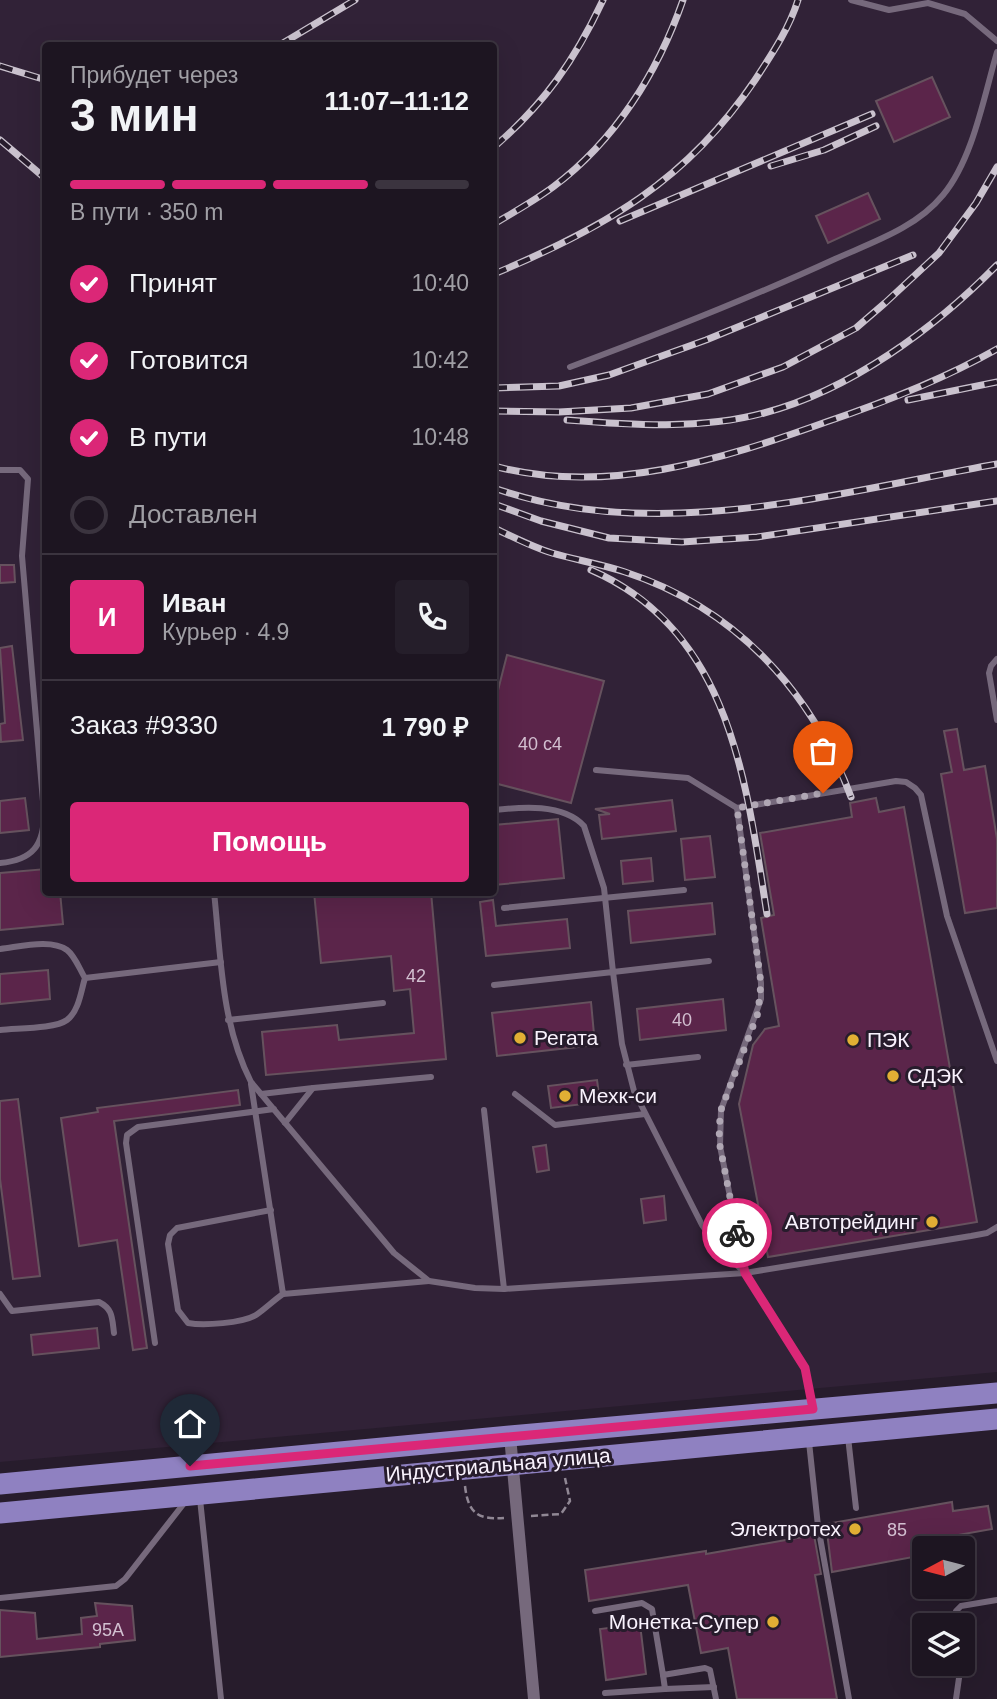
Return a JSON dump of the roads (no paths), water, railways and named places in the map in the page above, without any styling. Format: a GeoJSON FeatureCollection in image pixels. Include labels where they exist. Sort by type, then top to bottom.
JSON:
{"type":"FeatureCollection","features":[{"type":"Feature","properties":{"kind":"main road","name":"Индустриальная улица"},"geometry":{"type":"LineString","coordinates":[[0,1484],[997,1393]]}},
{"type":"Feature","properties":{"kind":"main road","name":"Индустриальная улица"},"geometry":{"type":"LineString","coordinates":[[0,1513],[997,1419]]}},
{"type":"Feature","properties":{"kind":"street"},"geometry":{"type":"LineString","coordinates":[[510,1436],[534,1699]]}},
{"type":"Feature","properties":{"kind":"lane"},"geometry":{"type":"LineString","coordinates":[[852,0],[889,10],[929,2],[965,14],[997,41]]}},
{"type":"Feature","properties":{"kind":"lane"},"geometry":{"type":"LineString","coordinates":[[570,367],[778,286],[906,226],[929,211],[946,192],[962,163],[997,51]]}},
{"type":"Feature","properties":{"kind":"lane"},"geometry":{"type":"LineString","coordinates":[[0,470],[20,470],[28,479],[22,556],[42,790]]}},
{"type":"Feature","properties":{"kind":"lane"},"geometry":{"type":"LineString","coordinates":[[997,659],[989,673],[997,720]]}},
{"type":"Feature","properties":{"kind":"lane"},"geometry":{"type":"LineString","coordinates":[[596,771],[688,778],[737,808],[896,781],[906,782],[915,788],[924,806],[947,916],[997,1061]]}},
{"type":"Feature","properties":{"kind":"lane"},"geometry":{"type":"LineString","coordinates":[[497,810],[539,807],[577,818],[584,826],[605,898],[626,1065],[645,1114],[702,1225],[718,1247],[745,1273],[805,1368],[813,1409]]}},
{"type":"Feature","properties":{"kind":"lane"},"geometry":{"type":"LineString","coordinates":[[737,808],[761,999],[721,1110],[719,1129],[745,1273]]}},
{"type":"Feature","properties":{"kind":"lane"},"geometry":{"type":"LineString","coordinates":[[0,863],[13,862],[33,852],[42,835]]}},
{"type":"Feature","properties":{"kind":"lane"},"geometry":{"type":"LineString","coordinates":[[504,908],[684,890]]}},
{"type":"Feature","properties":{"kind":"lane"},"geometry":{"type":"LineString","coordinates":[[214,896],[228,1020],[251,1082],[379,1238],[394,1254],[429,1281]]}},
{"type":"Feature","properties":{"kind":"lane"},"geometry":{"type":"LineString","coordinates":[[0,949],[47,944],[60,946],[69,951],[85,978],[75,1009],[67,1020],[0,1030]]}},
{"type":"Feature","properties":{"kind":"lane"},"geometry":{"type":"LineString","coordinates":[[494,985],[709,961]]}},
{"type":"Feature","properties":{"kind":"lane"},"geometry":{"type":"LineString","coordinates":[[85,978],[221,962]]}},
{"type":"Feature","properties":{"kind":"lane"},"geometry":{"type":"LineString","coordinates":[[228,1020],[383,1003]]}},
{"type":"Feature","properties":{"kind":"lane"},"geometry":{"type":"LineString","coordinates":[[626,1065],[698,1056]]}},
{"type":"Feature","properties":{"kind":"lane"},"geometry":{"type":"LineString","coordinates":[[261,1094],[431,1077]]}},
{"type":"Feature","properties":{"kind":"lane"},"geometry":{"type":"LineString","coordinates":[[251,1082],[284,1294]]}},
{"type":"Feature","properties":{"kind":"lane"},"geometry":{"type":"LineString","coordinates":[[285,1123],[313,1088]]}},
{"type":"Feature","properties":{"kind":"lane"},"geometry":{"type":"LineString","coordinates":[[515,1094],[555,1125],[645,1114]]}},
{"type":"Feature","properties":{"kind":"lane"},"geometry":{"type":"LineString","coordinates":[[155,1343],[127,1135],[138,1127],[274,1110]]}},
{"type":"Feature","properties":{"kind":"lane"},"geometry":{"type":"LineString","coordinates":[[484,1110],[504,1289]]}},
{"type":"Feature","properties":{"kind":"lane"},"geometry":{"type":"LineString","coordinates":[[271,1210],[177,1227],[170,1235],[168,1244],[178,1310],[188,1323],[197,1325],[243,1320],[254,1316],[284,1294],[429,1281],[504,1289],[745,1273],[971,1236],[987,1233],[997,1227]]}},
{"type":"Feature","properties":{"kind":"lane"},"geometry":{"type":"LineString","coordinates":[[0,1294],[12,1311],[99,1302],[111,1312],[114,1333]]}},
{"type":"Feature","properties":{"kind":"lane"},"geometry":{"type":"LineString","coordinates":[[847,1432],[856,1508]]}},
{"type":"Feature","properties":{"kind":"lane"},"geometry":{"type":"LineString","coordinates":[[808,1436],[818,1525],[849,1699]]}},
{"type":"Feature","properties":{"kind":"lane"},"geometry":{"type":"LineString","coordinates":[[0,1598],[116,1586],[125,1579],[180,1507],[196,1494]]}},
{"type":"Feature","properties":{"kind":"lane"},"geometry":{"type":"LineString","coordinates":[[196,1494],[221,1699]]}},
{"type":"Feature","properties":{"kind":"lane"},"geometry":{"type":"LineString","coordinates":[[956,1613],[961,1606],[997,1600]]}},
{"type":"Feature","properties":{"kind":"lane"},"geometry":{"type":"LineString","coordinates":[[595,1611],[642,1603],[652,1609],[665,1689]]}},
{"type":"Feature","properties":{"kind":"lane"},"geometry":{"type":"LineString","coordinates":[[663,1675],[705,1668],[710,1670],[716,1699]]}},
{"type":"Feature","properties":{"kind":"lane"},"geometry":{"type":"LineString","coordinates":[[956,1699],[959,1676]]}},
{"type":"Feature","properties":{"kind":"lane"},"geometry":{"type":"LineString","coordinates":[[605,1693],[714,1686]]}},
{"type":"Feature","properties":{"kind":"railway"},"geometry":{"type":"LineString","coordinates":[[285,42],[355,0]]}},
{"type":"Feature","properties":{"kind":"railway"},"geometry":{"type":"LineString","coordinates":[[497,144],[557,80],[603,0]]}},
{"type":"Feature","properties":{"kind":"railway"},"geometry":{"type":"LineString","coordinates":[[497,222],[553,187],[596,149],[615,127],[661,53],[683,0]]}},
{"type":"Feature","properties":{"kind":"railway"},"geometry":{"type":"LineString","coordinates":[[497,273],[534,257],[607,219],[672,174],[729,115],[755,80],[785,31],[798,0]]}},
{"type":"Feature","properties":{"kind":"railway"},"geometry":{"type":"LineString","coordinates":[[0,66],[42,79]]}},
{"type":"Feature","properties":{"kind":"railway"},"geometry":{"type":"LineString","coordinates":[[620,221],[872,114]]}},
{"type":"Feature","properties":{"kind":"railway"},"geometry":{"type":"LineString","coordinates":[[771,166],[824,150],[876,126]]}},
{"type":"Feature","properties":{"kind":"railway"},"geometry":{"type":"LineString","coordinates":[[0,140],[42,176]]}},
{"type":"Feature","properties":{"kind":"railway"},"geometry":{"type":"LineString","coordinates":[[497,411],[559,412],[631,408],[708,394],[783,367],[856,328],[939,253],[976,203],[997,167]]}},
{"type":"Feature","properties":{"kind":"railway"},"geometry":{"type":"LineString","coordinates":[[497,388],[559,386],[609,375],[706,340],[913,255]]}},
{"type":"Feature","properties":{"kind":"railway"},"geometry":{"type":"LineString","coordinates":[[567,420],[691,424],[740,418],[796,403],[860,373],[890,354],[947,311],[997,265]]}},
{"type":"Feature","properties":{"kind":"railway"},"geometry":{"type":"LineString","coordinates":[[497,467],[536,474],[578,477],[662,470],[704,461],[786,436],[892,398],[955,371],[997,349]]}},
{"type":"Feature","properties":{"kind":"railway"},"geometry":{"type":"LineString","coordinates":[[908,400],[997,382]]}},
{"type":"Feature","properties":{"kind":"railway"},"geometry":{"type":"LineString","coordinates":[[497,489],[555,505],[618,512],[681,513],[809,499],[997,464]]}},
{"type":"Feature","properties":{"kind":"railway"},"geometry":{"type":"LineString","coordinates":[[497,505],[541,521],[609,538],[682,542],[757,537],[997,501]]}},
{"type":"Feature","properties":{"kind":"railway"},"geometry":{"type":"LineString","coordinates":[[497,529],[545,551],[616,569],[665,588],[701,607],[734,631],[764,658],[791,688],[834,758],[851,797]]}},
{"type":"Feature","properties":{"kind":"railway"},"geometry":{"type":"LineString","coordinates":[[591,570],[638,597],[675,631],[703,671],[724,715],[739,763],[767,914]]}},
{"type":"Feature","properties":{"kind":"place","name":"Регата"},"geometry":{"type":"Point","coordinates":[520,1038]}},
{"type":"Feature","properties":{"kind":"place","name":"ПЭК"},"geometry":{"type":"Point","coordinates":[853,1040]}},
{"type":"Feature","properties":{"kind":"place","name":"СДЭК"},"geometry":{"type":"Point","coordinates":[893,1076]}},
{"type":"Feature","properties":{"kind":"place","name":"Мехк-си"},"geometry":{"type":"Point","coordinates":[565,1096]}},
{"type":"Feature","properties":{"kind":"place","name":"Автотрейдинг"},"geometry":{"type":"Point","coordinates":[932,1222]}},
{"type":"Feature","properties":{"kind":"place","name":"Электротех"},"geometry":{"type":"Point","coordinates":[855,1529]}},
{"type":"Feature","properties":{"kind":"place","name":"Монетка-Супер"},"geometry":{"type":"Point","coordinates":[773,1622]}}]}
